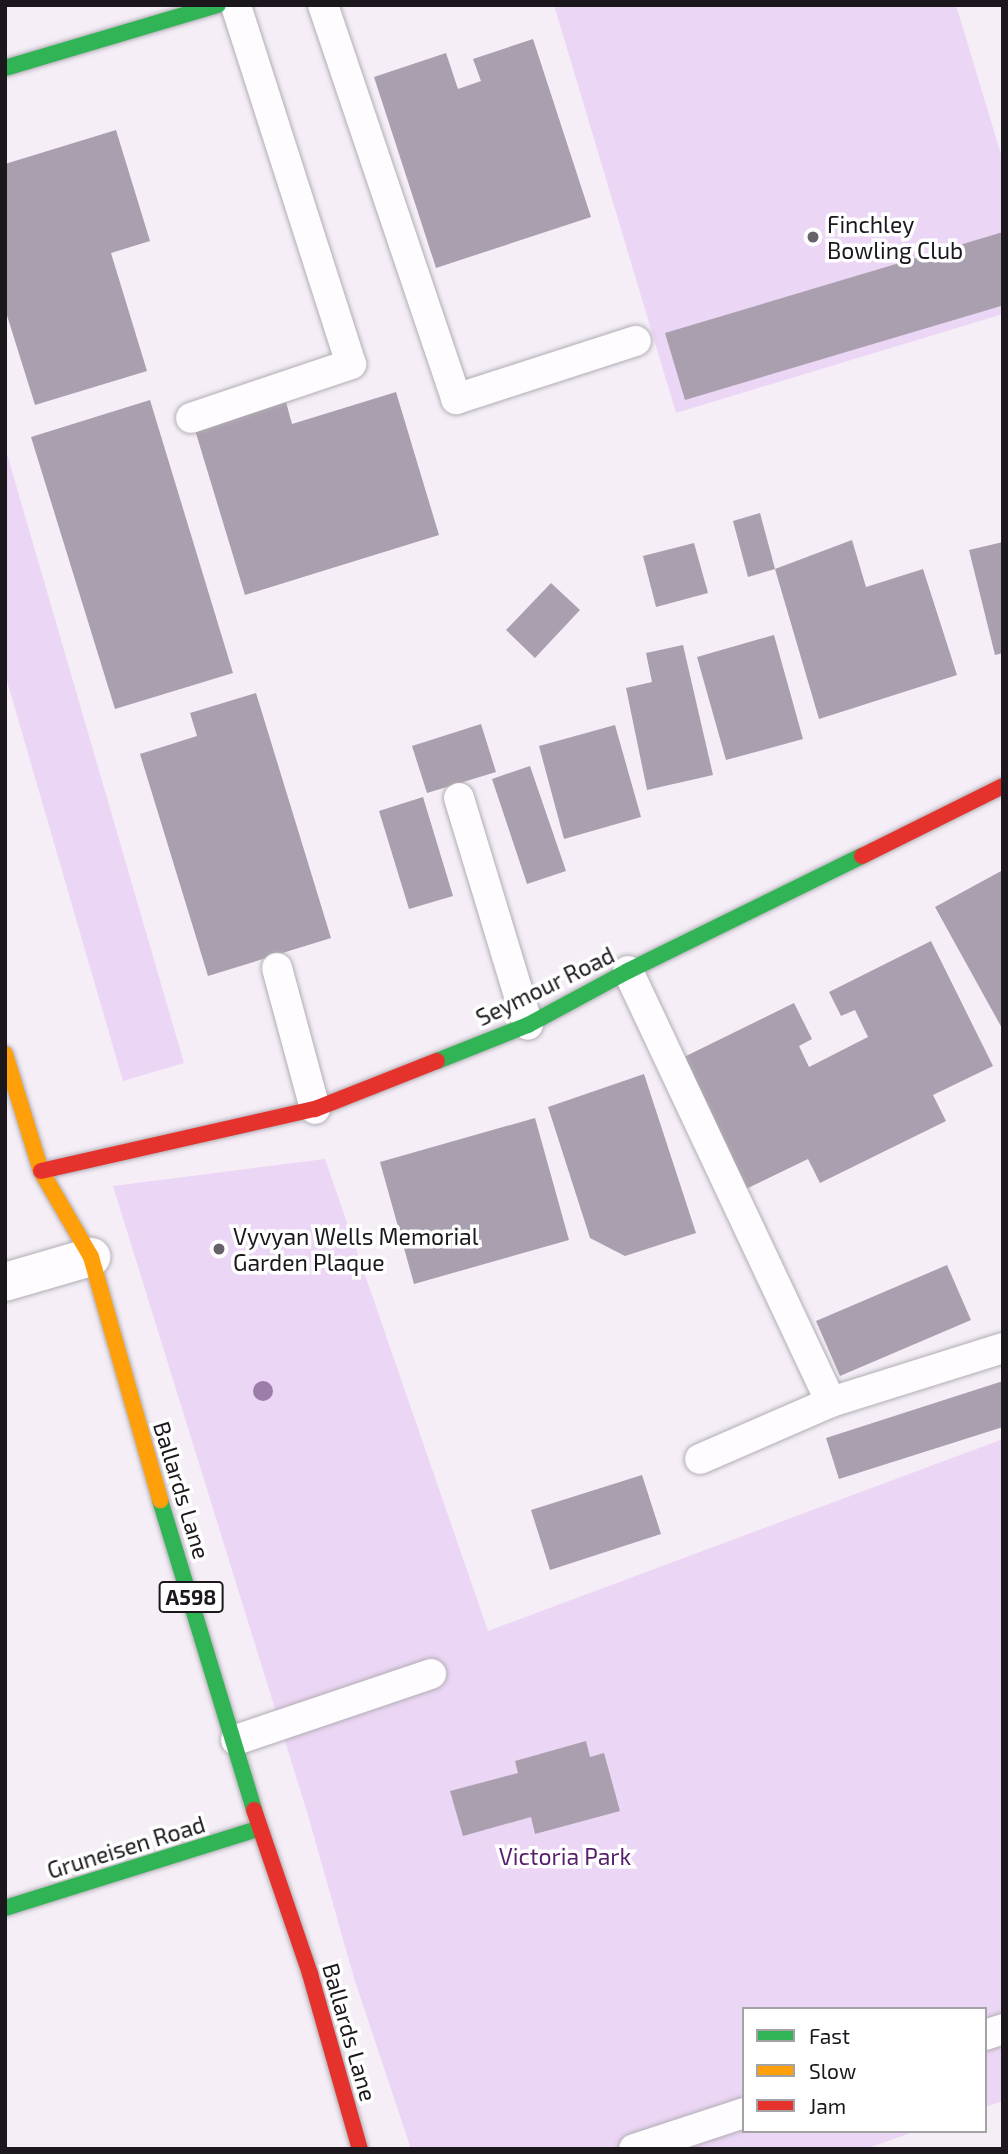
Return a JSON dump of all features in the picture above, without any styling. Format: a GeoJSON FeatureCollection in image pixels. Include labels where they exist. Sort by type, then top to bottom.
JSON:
{"type":"FeatureCollection","features":[{"type":"Feature","properties":{"kind":"street"},"geometry":{"type":"LineString","coordinates":[[5,68],[218,5]]}},
{"type":"Feature","properties":{"kind":"street","name":"Seymour Road"},"geometry":{"type":"LineString","coordinates":[[41,1171],[315,1109],[528,1025],[628,971],[1003,786]]}},
{"type":"Feature","properties":{"kind":"street","name":"Ballards Lane"},"geometry":{"type":"LineString","coordinates":[[5,1054],[41,1171],[91,1257],[162,1505],[236,1740],[260,1828],[310,1974],[360,2149]]}},
{"type":"Feature","properties":{"kind":"street"},"geometry":{"type":"LineString","coordinates":[[5,1282],[91,1257]]}},
{"type":"Feature","properties":{"kind":"street","name":"Gruneisen Road"},"geometry":{"type":"LineString","coordinates":[[5,1908],[260,1828]]}},
{"type":"Feature","properties":{"kind":"lane"},"geometry":{"type":"LineString","coordinates":[[191,418],[351,364],[236,5]]}},
{"type":"Feature","properties":{"kind":"lane"},"geometry":{"type":"LineString","coordinates":[[323,5],[456,399],[636,341]]}},
{"type":"Feature","properties":{"kind":"lane"},"geometry":{"type":"LineString","coordinates":[[459,798],[528,1025]]}},
{"type":"Feature","properties":{"kind":"lane"},"geometry":{"type":"LineString","coordinates":[[277,968],[315,1109]]}},
{"type":"Feature","properties":{"kind":"lane"},"geometry":{"type":"LineString","coordinates":[[628,971],[831,1402]]}},
{"type":"Feature","properties":{"kind":"lane"},"geometry":{"type":"LineString","coordinates":[[700,1458],[831,1402],[1003,1348]]}},
{"type":"Feature","properties":{"kind":"lane"},"geometry":{"type":"LineString","coordinates":[[236,1740],[431,1674]]}},
{"type":"Feature","properties":{"kind":"lane"},"geometry":{"type":"LineString","coordinates":[[634,2149],[742,2114]]}},
{"type":"Feature","properties":{"kind":"green space","name":"Finchley Bowling Club"},"geometry":{"type":"Polygon","coordinates":[[[554,5],[956,5],[1003,161],[1003,314],[676,413],[554,5]]]}},
{"type":"Feature","properties":{"kind":"green space"},"geometry":{"type":"Polygon","coordinates":[[[5,447],[184,1063],[123,1081],[5,674],[5,447]]]}},
{"type":"Feature","properties":{"kind":"green space","name":"Victoria Park"},"geometry":{"type":"Polygon","coordinates":[[[325,1159],[488,1631],[1003,1439],[1003,2101],[987,2106],[987,2007],[742,2007],[742,2133],[910,2133],[866,2149],[411,2149],[354,1978],[307,1812],[113,1186],[325,1159]]]}},
{"type":"Feature","properties":{"kind":"building"},"geometry":{"type":"Polygon","coordinates":[[[533,39],[591,217],[436,268],[374,77],[446,53],[458,89],[481,81],[473,59],[533,39]]]}},
{"type":"Feature","properties":{"kind":"building"},"geometry":{"type":"Polygon","coordinates":[[[116,130],[150,241],[111,253],[147,371],[35,405],[5,309],[5,164],[116,130]]]}},
{"type":"Feature","properties":{"kind":"building"},"geometry":{"type":"Polygon","coordinates":[[[1003,232],[1001,306],[685,400],[665,333],[1003,232]]]}},
{"type":"Feature","properties":{"kind":"building"},"geometry":{"type":"Polygon","coordinates":[[[396,392],[439,535],[245,595],[195,430],[286,402],[292,424],[396,392]]]}},
{"type":"Feature","properties":{"kind":"building"},"geometry":{"type":"Polygon","coordinates":[[[150,400],[233,673],[115,709],[31,437],[150,400]]]}},
{"type":"Feature","properties":{"kind":"building"},"geometry":{"type":"Polygon","coordinates":[[[760,513],[775,569],[748,577],[733,521],[760,513]]]}},
{"type":"Feature","properties":{"kind":"building"},"geometry":{"type":"Polygon","coordinates":[[[852,540],[866,587],[923,569],[957,675],[819,719],[775,569],[852,540]]]}},
{"type":"Feature","properties":{"kind":"building"},"geometry":{"type":"Polygon","coordinates":[[[1003,542],[1003,653],[995,655],[969,550],[1003,542]]]}},
{"type":"Feature","properties":{"kind":"building"},"geometry":{"type":"Polygon","coordinates":[[[694,543],[708,593],[656,607],[643,556],[694,543]]]}},
{"type":"Feature","properties":{"kind":"building"},"geometry":{"type":"Polygon","coordinates":[[[551,583],[580,610],[535,658],[506,630],[551,583]]]}},
{"type":"Feature","properties":{"kind":"building"},"geometry":{"type":"Polygon","coordinates":[[[774,635],[803,739],[726,760],[697,657],[774,635]]]}},
{"type":"Feature","properties":{"kind":"building"},"geometry":{"type":"Polygon","coordinates":[[[683,645],[713,775],[647,790],[626,688],[652,682],[646,653],[683,645]]]}},
{"type":"Feature","properties":{"kind":"building"},"geometry":{"type":"Polygon","coordinates":[[[256,693],[331,938],[208,976],[140,754],[197,736],[190,713],[256,693]]]}},
{"type":"Feature","properties":{"kind":"building"},"geometry":{"type":"Polygon","coordinates":[[[481,724],[496,772],[427,793],[412,746],[481,724]]]}},
{"type":"Feature","properties":{"kind":"building"},"geometry":{"type":"Polygon","coordinates":[[[615,725],[641,817],[564,839],[539,746],[615,725]]]}},
{"type":"Feature","properties":{"kind":"building"},"geometry":{"type":"Polygon","coordinates":[[[530,766],[566,871],[527,884],[492,779],[530,766]]]}},
{"type":"Feature","properties":{"kind":"building"},"geometry":{"type":"Polygon","coordinates":[[[423,797],[453,896],[409,909],[379,811],[423,797]]]}},
{"type":"Feature","properties":{"kind":"building"},"geometry":{"type":"Polygon","coordinates":[[[1003,870],[1003,1030],[935,907],[1003,870]]]}},
{"type":"Feature","properties":{"kind":"building"},"geometry":{"type":"Polygon","coordinates":[[[931,941],[993,1066],[933,1095],[946,1121],[820,1183],[808,1159],[746,1189],[682,1058],[794,1003],[812,1039],[799,1046],[809,1067],[868,1037],[855,1010],[841,1016],[829,992],[931,941]]]}},
{"type":"Feature","properties":{"kind":"building"},"geometry":{"type":"Polygon","coordinates":[[[644,1074],[696,1233],[625,1256],[590,1238],[548,1107],[644,1074]]]}},
{"type":"Feature","properties":{"kind":"building"},"geometry":{"type":"Polygon","coordinates":[[[535,1118],[569,1240],[414,1284],[380,1162],[535,1118]]]}},
{"type":"Feature","properties":{"kind":"building"},"geometry":{"type":"Polygon","coordinates":[[[947,1265],[971,1320],[840,1376],[816,1321],[947,1265]]]}},
{"type":"Feature","properties":{"kind":"building"},"geometry":{"type":"Polygon","coordinates":[[[1003,1381],[1003,1427],[839,1479],[826,1438],[1003,1381]]]}},
{"type":"Feature","properties":{"kind":"building"},"geometry":{"type":"Polygon","coordinates":[[[642,1475],[661,1534],[550,1570],[531,1510],[642,1475]]]}},
{"type":"Feature","properties":{"kind":"building"},"geometry":{"type":"Polygon","coordinates":[[[586,1741],[590,1757],[604,1753],[620,1811],[535,1834],[531,1817],[463,1836],[450,1791],[518,1773],[515,1761],[586,1741]]]}},
{"type":"Feature","properties":{"kind":"traffic: fast"},"geometry":{"type":"LineString","coordinates":[[5,68],[218,5]]}},
{"type":"Feature","properties":{"kind":"traffic: fast"},"geometry":{"type":"LineString","coordinates":[[437,1061],[528,1025],[628,971],[862,856]]}},
{"type":"Feature","properties":{"kind":"traffic: fast"},"geometry":{"type":"LineString","coordinates":[[160,1500],[254,1810]]}},
{"type":"Feature","properties":{"kind":"traffic: fast"},"geometry":{"type":"LineString","coordinates":[[5,1908],[260,1828]]}},
{"type":"Feature","properties":{"kind":"traffic: slow"},"geometry":{"type":"LineString","coordinates":[[5,1054],[41,1171],[91,1257],[160,1500]]}},
{"type":"Feature","properties":{"kind":"traffic: jam"},"geometry":{"type":"LineString","coordinates":[[862,856],[1003,786]]}},
{"type":"Feature","properties":{"kind":"traffic: jam"},"geometry":{"type":"LineString","coordinates":[[41,1171],[315,1109],[437,1061]]}},
{"type":"Feature","properties":{"kind":"traffic: jam"},"geometry":{"type":"LineString","coordinates":[[254,1810],[310,1974],[360,2149]]}},
{"type":"Feature","properties":{"kind":"place","name":"Finchley Bowling Club"},"geometry":{"type":"Point","coordinates":[813,237]}},
{"type":"Feature","properties":{"kind":"place","name":"Vyvyan Wells Memorial Garden Plaque"},"geometry":{"type":"Point","coordinates":[219,1249]}}]}
